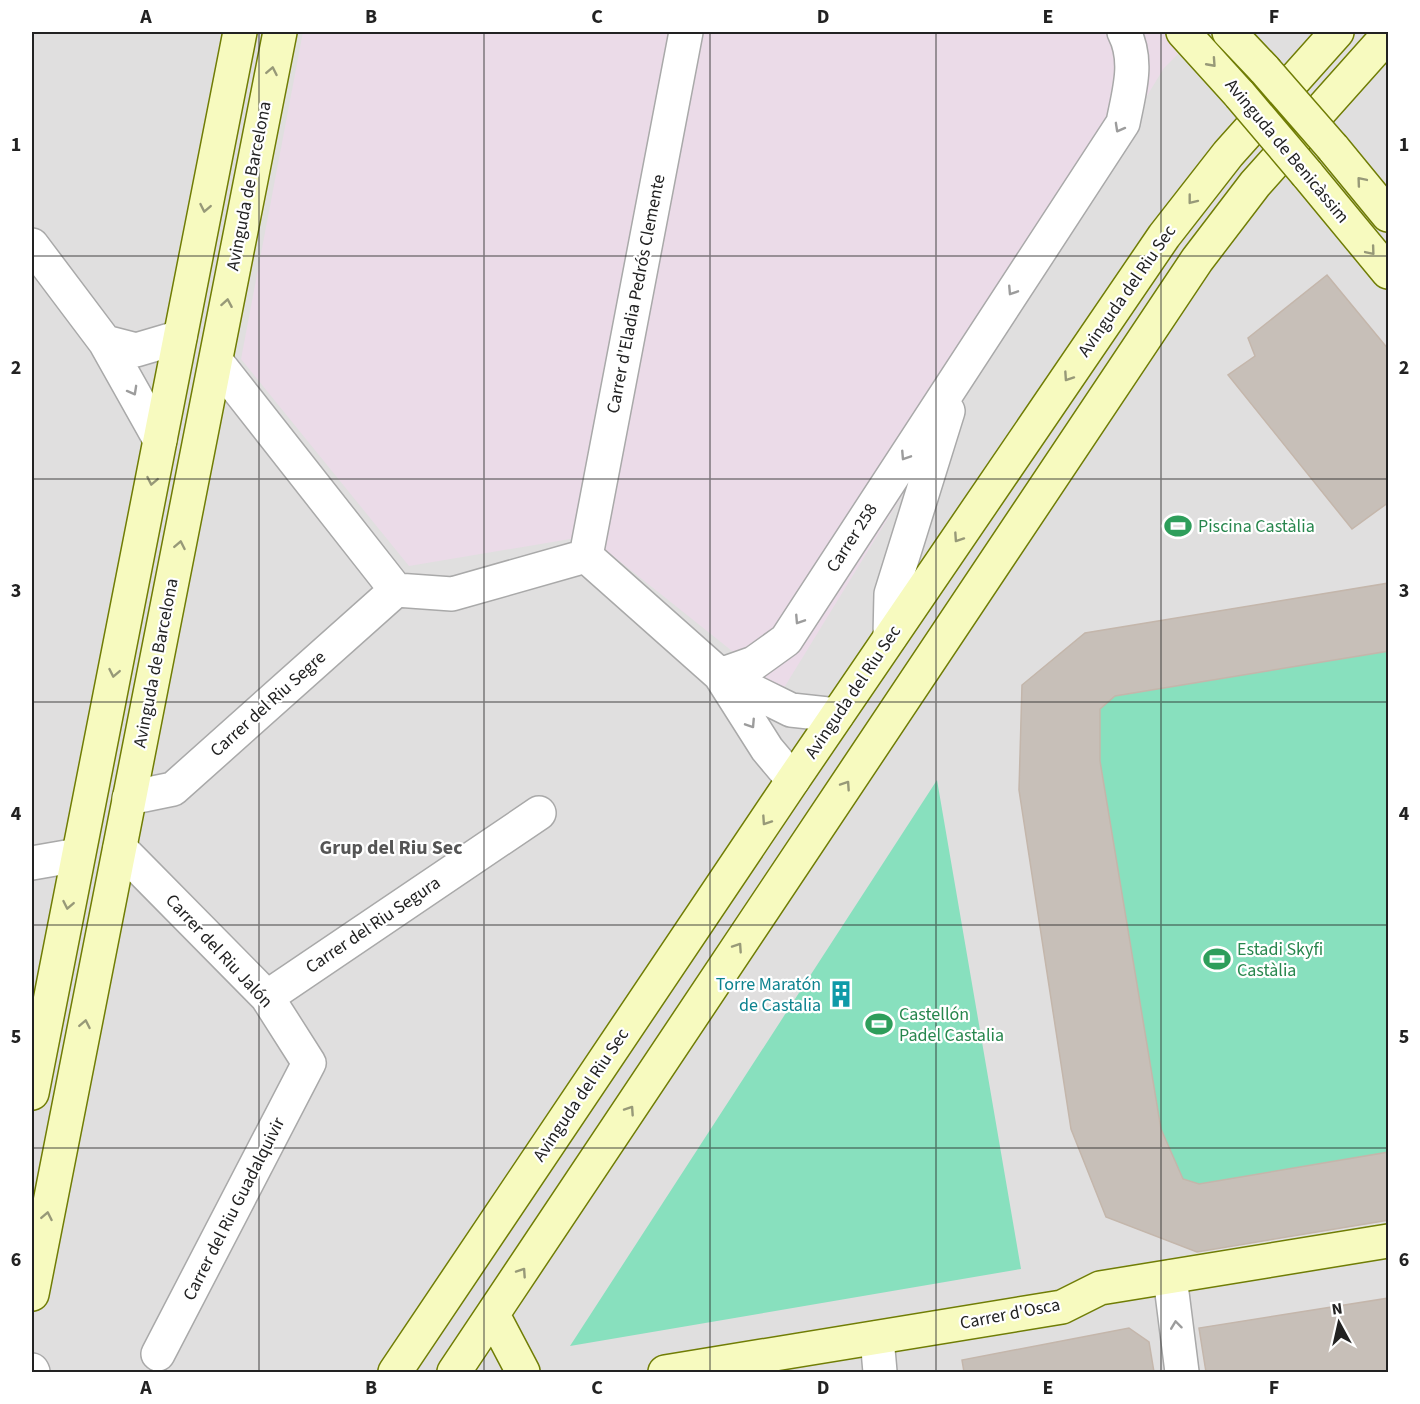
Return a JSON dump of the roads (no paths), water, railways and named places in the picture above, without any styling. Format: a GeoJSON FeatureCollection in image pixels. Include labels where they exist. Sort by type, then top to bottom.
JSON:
{"type":"FeatureCollection","features":[{"type":"Feature","properties":{"kind":"street"},"geometry":{"type":"LineString","coordinates":[[32,1093],[240,32]]}},
{"type":"Feature","properties":{"kind":"street","name":"Avinguda de Barcelona"},"geometry":{"type":"LineString","coordinates":[[32,1294],[280,32]]}},
{"type":"Feature","properties":{"kind":"street","name":"Carrer d'Eladia Pedrós Clemente"},"geometry":{"type":"LineString","coordinates":[[586,556],[686,32]]}},
{"type":"Feature","properties":{"kind":"street","name":"Carrer 258"},"geometry":{"type":"LineString","coordinates":[[720,675],[754,663],[786,640],[1123,123],[1133,72],[1131,44],[1125,32]]}},
{"type":"Feature","properties":{"kind":"street","name":"Avinguda de Benicàssim"},"geometry":{"type":"LineString","coordinates":[[1184,32],[1240,94],[1389,272]]}},
{"type":"Feature","properties":{"kind":"street","name":"Avinguda de Benicàssim"},"geometry":{"type":"LineString","coordinates":[[1229,32],[1265,70],[1389,215]]}},
{"type":"Feature","properties":{"kind":"street","name":"Avinguda del Riu Sec"},"geometry":{"type":"LineString","coordinates":[[395,1372],[837,715],[1164,236],[1228,154],[1337,32]]}},
{"type":"Feature","properties":{"kind":"street"},"geometry":{"type":"LineString","coordinates":[[454,1372],[1197,260],[1255,184],[1389,35]]}},
{"type":"Feature","properties":{"kind":"street"},"geometry":{"type":"LineString","coordinates":[[32,245],[105,342],[160,440]]}},
{"type":"Feature","properties":{"kind":"street"},"geometry":{"type":"LineString","coordinates":[[105,342],[136,350],[180,337]]}},
{"type":"Feature","properties":{"kind":"street"},"geometry":{"type":"LineString","coordinates":[[216,361],[396,590],[453,594],[586,556],[720,675],[791,710],[837,715]]}},
{"type":"Feature","properties":{"kind":"street","name":"Carrer 258"},"geometry":{"type":"LineString","coordinates":[[890,638],[891,594],[960,372]]}},
{"type":"Feature","properties":{"kind":"street","name":"Carrer del Riu Segre"},"geometry":{"type":"LineString","coordinates":[[129,798],[173,789],[396,590]]}},
{"type":"Feature","properties":{"kind":"street"},"geometry":{"type":"LineString","coordinates":[[720,675],[768,749],[793,780]]}},
{"type":"Feature","properties":{"kind":"street","name":"Carrer del Riu Segura"},"geometry":{"type":"LineString","coordinates":[[267,997],[539,813]]}},
{"type":"Feature","properties":{"kind":"street","name":"Carrer del Riu Jalón"},"geometry":{"type":"LineString","coordinates":[[120,848],[267,997],[309,1063]]}},
{"type":"Feature","properties":{"kind":"street"},"geometry":{"type":"LineString","coordinates":[[32,863],[78,855]]}},
{"type":"Feature","properties":{"kind":"street","name":"Carrer del Riu Guadalquivir"},"geometry":{"type":"LineString","coordinates":[[158,1354],[309,1063]]}},
{"type":"Feature","properties":{"kind":"street","name":"Carrer d'Osca"},"geometry":{"type":"LineString","coordinates":[[665,1372],[1062,1307],[1100,1288],[1389,1241]]}},
{"type":"Feature","properties":{"kind":"street"},"geometry":{"type":"LineString","coordinates":[[1170,1277],[1182,1372]]}},
{"type":"Feature","properties":{"kind":"street"},"geometry":{"type":"LineString","coordinates":[[493,1315],[523,1372]]}},
{"type":"Feature","properties":{"kind":"street"},"geometry":{"type":"LineString","coordinates":[[877,1338],[880,1372]]}},
{"type":"Feature","properties":{"kind":"place","name":"Piscina Castàlia"},"geometry":{"type":"Point","coordinates":[1178,526]}},
{"type":"Feature","properties":{"kind":"place","name":"Estadi Skyfi Castàlia"},"geometry":{"type":"Point","coordinates":[1217,959]}},
{"type":"Feature","properties":{"kind":"place","name":"Torre Maratón de Castalia"},"geometry":{"type":"Point","coordinates":[841,994]}},
{"type":"Feature","properties":{"kind":"place","name":"Castellón Padel Castalia"},"geometry":{"type":"Point","coordinates":[879,1024]}},
{"type":"Feature","properties":{"kind":"district","name":"Grup del Riu Sec"},"geometry":{"type":"Point","coordinates":[391,848]}}]}
